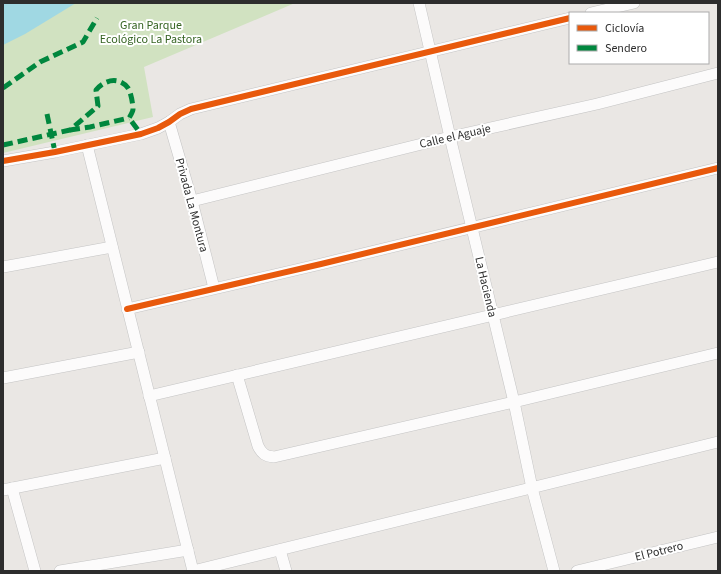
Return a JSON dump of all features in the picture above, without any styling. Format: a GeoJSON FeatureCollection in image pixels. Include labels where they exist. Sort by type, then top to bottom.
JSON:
{"type":"FeatureCollection","features":[{"type":"Feature","properties":{"kind":"street","name":"La Hacienda"},"geometry":{"type":"LineString","coordinates":[[419,3],[514,402],[532,488],[554,571]]}},
{"type":"Feature","properties":{"kind":"street"},"geometry":{"type":"LineString","coordinates":[[595,12],[634,3]]}},
{"type":"Feature","properties":{"kind":"street"},"geometry":{"type":"LineString","coordinates":[[3,161],[141,134],[158,128],[191,109],[569,18]]}},
{"type":"Feature","properties":{"kind":"street","name":"Calle el Aguaje"},"geometry":{"type":"LineString","coordinates":[[192,201],[450,136],[597,104],[718,73]]}},
{"type":"Feature","properties":{"kind":"street","name":"Privada La Montura"},"geometry":{"type":"LineString","coordinates":[[169,122],[192,201],[214,288]]}},
{"type":"Feature","properties":{"kind":"street"},"geometry":{"type":"LineString","coordinates":[[87,145],[193,571],[718,442]]}},
{"type":"Feature","properties":{"kind":"street"},"geometry":{"type":"LineString","coordinates":[[128,309],[718,168]]}},
{"type":"Feature","properties":{"kind":"street"},"geometry":{"type":"LineString","coordinates":[[3,267],[112,247]]}},
{"type":"Feature","properties":{"kind":"street"},"geometry":{"type":"LineString","coordinates":[[149,396],[718,262]]}},
{"type":"Feature","properties":{"kind":"street"},"geometry":{"type":"LineString","coordinates":[[3,378],[139,352]]}},
{"type":"Feature","properties":{"kind":"street"},"geometry":{"type":"LineString","coordinates":[[237,375],[258,446],[261,452],[266,456],[274,457],[718,353]]}},
{"type":"Feature","properties":{"kind":"street"},"geometry":{"type":"LineString","coordinates":[[35,571],[7,489],[166,458]]}},
{"type":"Feature","properties":{"kind":"street","name":"El Potrero"},"geometry":{"type":"LineString","coordinates":[[577,571],[718,537]]}},
{"type":"Feature","properties":{"kind":"street"},"geometry":{"type":"LineString","coordinates":[[60,571],[188,550]]}},
{"type":"Feature","properties":{"kind":"street"},"geometry":{"type":"LineString","coordinates":[[280,550],[286,571]]}},
{"type":"Feature","properties":{"kind":"green space","name":"Gran Parque Ecológico La Pastora"},"geometry":{"type":"Polygon","coordinates":[[[3,3],[295,3],[144,67],[153,117],[3,153],[3,3]]]}},
{"type":"Feature","properties":{"kind":"water"},"geometry":{"type":"Polygon","coordinates":[[[3,3],[76,3],[25,34],[3,45],[3,3]]]}},
{"type":"Feature","properties":{"kind":"marked path"},"geometry":{"type":"LineString","coordinates":[[3,88],[40,62],[83,42],[97,18]]}},
{"type":"Feature","properties":{"kind":"marked path"},"geometry":{"type":"LineString","coordinates":[[3,145],[70,130],[98,106],[96,90],[103,84],[112,81],[120,82],[128,88],[132,98],[133,109],[129,118],[141,134]]}},
{"type":"Feature","properties":{"kind":"marked path"},"geometry":{"type":"LineString","coordinates":[[47,114],[55,152]]}},
{"type":"Feature","properties":{"kind":"marked path"},"geometry":{"type":"LineString","coordinates":[[70,130],[129,118]]}},
{"type":"Feature","properties":{"kind":"cycle path"},"geometry":{"type":"LineString","coordinates":[[3,161],[141,134],[158,128],[191,109],[569,18]]}},
{"type":"Feature","properties":{"kind":"cycle path"},"geometry":{"type":"LineString","coordinates":[[127,309],[321,264],[718,168]]}}]}
